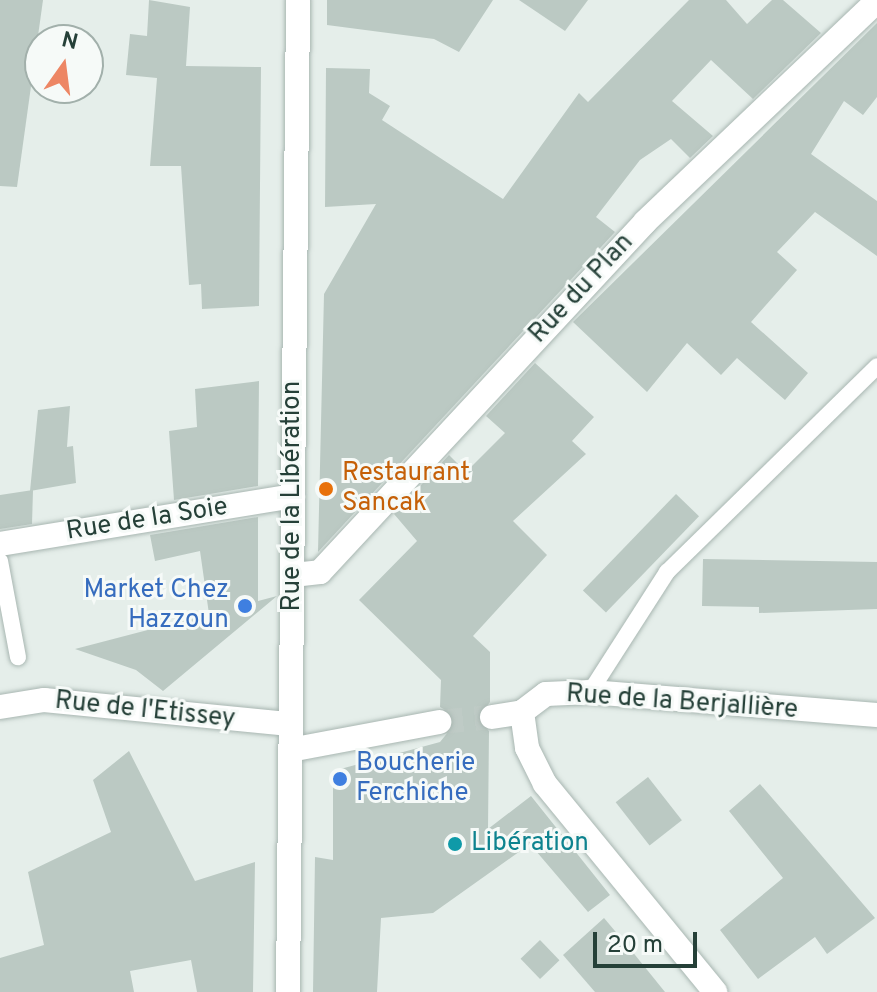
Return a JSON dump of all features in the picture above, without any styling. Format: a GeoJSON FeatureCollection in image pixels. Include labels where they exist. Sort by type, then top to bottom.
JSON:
{"type":"FeatureCollection","features":[{"type":"Feature","properties":{"kind":"street","name":"Rue de la Libération"},"geometry":{"type":"LineString","coordinates":[[288,992],[298,0]]}},
{"type":"Feature","properties":{"kind":"street","name":"Rue du Plan"},"geometry":{"type":"LineString","coordinates":[[293,575],[320,572],[645,222],[877,1]]}},
{"type":"Feature","properties":{"kind":"street","name":"Rue de la Soie"},"geometry":{"type":"LineString","coordinates":[[0,544],[293,496]]}},
{"type":"Feature","properties":{"kind":"street","name":"Rue de la Berjallière"},"geometry":{"type":"LineString","coordinates":[[492,717],[522,712],[546,694],[590,692],[877,715]]}},
{"type":"Feature","properties":{"kind":"street","name":"Rue de l'Etissey"},"geometry":{"type":"LineString","coordinates":[[0,707],[44,700],[290,724]]}},
{"type":"Feature","properties":{"kind":"street"},"geometry":{"type":"LineString","coordinates":[[522,712],[527,748],[545,784],[715,992]]}},
{"type":"Feature","properties":{"kind":"street"},"geometry":{"type":"LineString","coordinates":[[290,750],[439,722]]}},
{"type":"Feature","properties":{"kind":"lane"},"geometry":{"type":"LineString","coordinates":[[590,692],[667,572],[877,366]]}},
{"type":"Feature","properties":{"kind":"lane"},"geometry":{"type":"LineString","coordinates":[[0,561],[18,657]]}},
{"type":"Feature","properties":{"kind":"building"},"geometry":{"type":"Polygon","coordinates":[[[0,0],[43,0],[40,24],[24,24],[24,104],[29,104],[17,187],[0,186],[0,0]]]}},
{"type":"Feature","properties":{"kind":"building"},"geometry":{"type":"Polygon","coordinates":[[[149,0],[190,7],[186,66],[261,67],[259,306],[202,309],[201,284],[189,285],[181,166],[150,166],[157,78],[126,75],[130,34],[147,36],[149,0]]]}},
{"type":"Feature","properties":{"kind":"building"},"geometry":{"type":"Polygon","coordinates":[[[327,0],[493,0],[459,52],[434,39],[327,25],[327,0]]]}},
{"type":"Feature","properties":{"kind":"building"},"geometry":{"type":"Polygon","coordinates":[[[519,0],[588,0],[565,31],[519,0]]]}},
{"type":"Feature","properties":{"kind":"building"},"geometry":{"type":"Polygon","coordinates":[[[689,0],[726,0],[747,24],[772,0],[783,0],[821,33],[753,99],[711,60],[672,101],[713,136],[690,158],[671,139],[640,160],[596,217],[615,232],[318,552],[324,294],[376,204],[325,207],[326,68],[370,69],[369,93],[390,106],[382,120],[503,199],[579,93],[588,102],[689,0]]]}},
{"type":"Feature","properties":{"kind":"building"},"geometry":{"type":"Polygon","coordinates":[[[877,23],[877,97],[863,115],[844,101],[811,154],[877,201],[877,256],[815,212],[777,252],[797,270],[751,322],[808,373],[785,400],[737,358],[721,375],[687,343],[647,392],[573,322],[877,23]]]}},
{"type":"Feature","properties":{"kind":"building"},"geometry":{"type":"Polygon","coordinates":[[[535,363],[594,417],[572,441],[586,454],[513,521],[547,555],[473,636],[490,652],[490,702],[477,719],[489,731],[488,829],[531,796],[610,895],[588,912],[530,844],[433,913],[381,918],[377,992],[313,992],[315,857],[333,860],[333,771],[440,742],[453,726],[451,713],[440,707],[441,680],[359,600],[417,541],[394,514],[449,455],[466,472],[505,433],[486,416],[535,363]]]}},
{"type":"Feature","properties":{"kind":"building"},"geometry":{"type":"Polygon","coordinates":[[[259,381],[258,486],[174,500],[169,431],[197,427],[195,389],[259,381]]]}},
{"type":"Feature","properties":{"kind":"building"},"geometry":{"type":"Polygon","coordinates":[[[70,406],[67,447],[73,446],[76,483],[30,491],[38,410],[70,406]]]}},
{"type":"Feature","properties":{"kind":"building"},"geometry":{"type":"Polygon","coordinates":[[[33,490],[32,524],[0,529],[0,495],[33,490]]]}},
{"type":"Feature","properties":{"kind":"building"},"geometry":{"type":"Polygon","coordinates":[[[676,494],[699,516],[606,613],[583,590],[676,494]]]}},
{"type":"Feature","properties":{"kind":"building"},"geometry":{"type":"Polygon","coordinates":[[[258,517],[258,601],[277,596],[163,691],[136,670],[75,649],[209,614],[200,551],[155,561],[150,535],[258,517]]]}},
{"type":"Feature","properties":{"kind":"building"},"geometry":{"type":"Polygon","coordinates":[[[703,559],[877,562],[877,609],[759,613],[759,607],[702,606],[703,559]]]}},
{"type":"Feature","properties":{"kind":"building"},"geometry":{"type":"Polygon","coordinates":[[[129,751],[195,881],[255,862],[253,992],[197,992],[191,960],[130,971],[134,992],[0,992],[0,958],[44,945],[28,872],[111,832],[93,780],[129,751]]]}},
{"type":"Feature","properties":{"kind":"building"},"geometry":{"type":"Polygon","coordinates":[[[648,777],[682,820],[650,846],[616,802],[648,777]]]}},
{"type":"Feature","properties":{"kind":"building"},"geometry":{"type":"Polygon","coordinates":[[[760,784],[875,918],[827,954],[815,937],[758,979],[720,930],[783,878],[729,811],[760,784]]]}},
{"type":"Feature","properties":{"kind":"building"},"geometry":{"type":"Polygon","coordinates":[[[604,918],[665,992],[595,992],[563,955],[604,918]]]}},
{"type":"Feature","properties":{"kind":"building"},"geometry":{"type":"Polygon","coordinates":[[[540,940],[559,960],[540,979],[521,959],[540,940]]]}},
{"type":"Feature","properties":{"kind":"tunnel"},"geometry":{"type":"LineString","coordinates":[[439,722],[492,717]]}},
{"type":"Feature","properties":{"kind":"place","name":"Restaurant Sancak"},"geometry":{"type":"Point","coordinates":[326,489]}},
{"type":"Feature","properties":{"kind":"place","name":"Market Chez Hazzoun"},"geometry":{"type":"Point","coordinates":[245,606]}},
{"type":"Feature","properties":{"kind":"place","name":"Boucherie Ferchiche"},"geometry":{"type":"Point","coordinates":[340,779]}},
{"type":"Feature","properties":{"kind":"place","name":"Libération"},"geometry":{"type":"Point","coordinates":[455,844]}}]}
